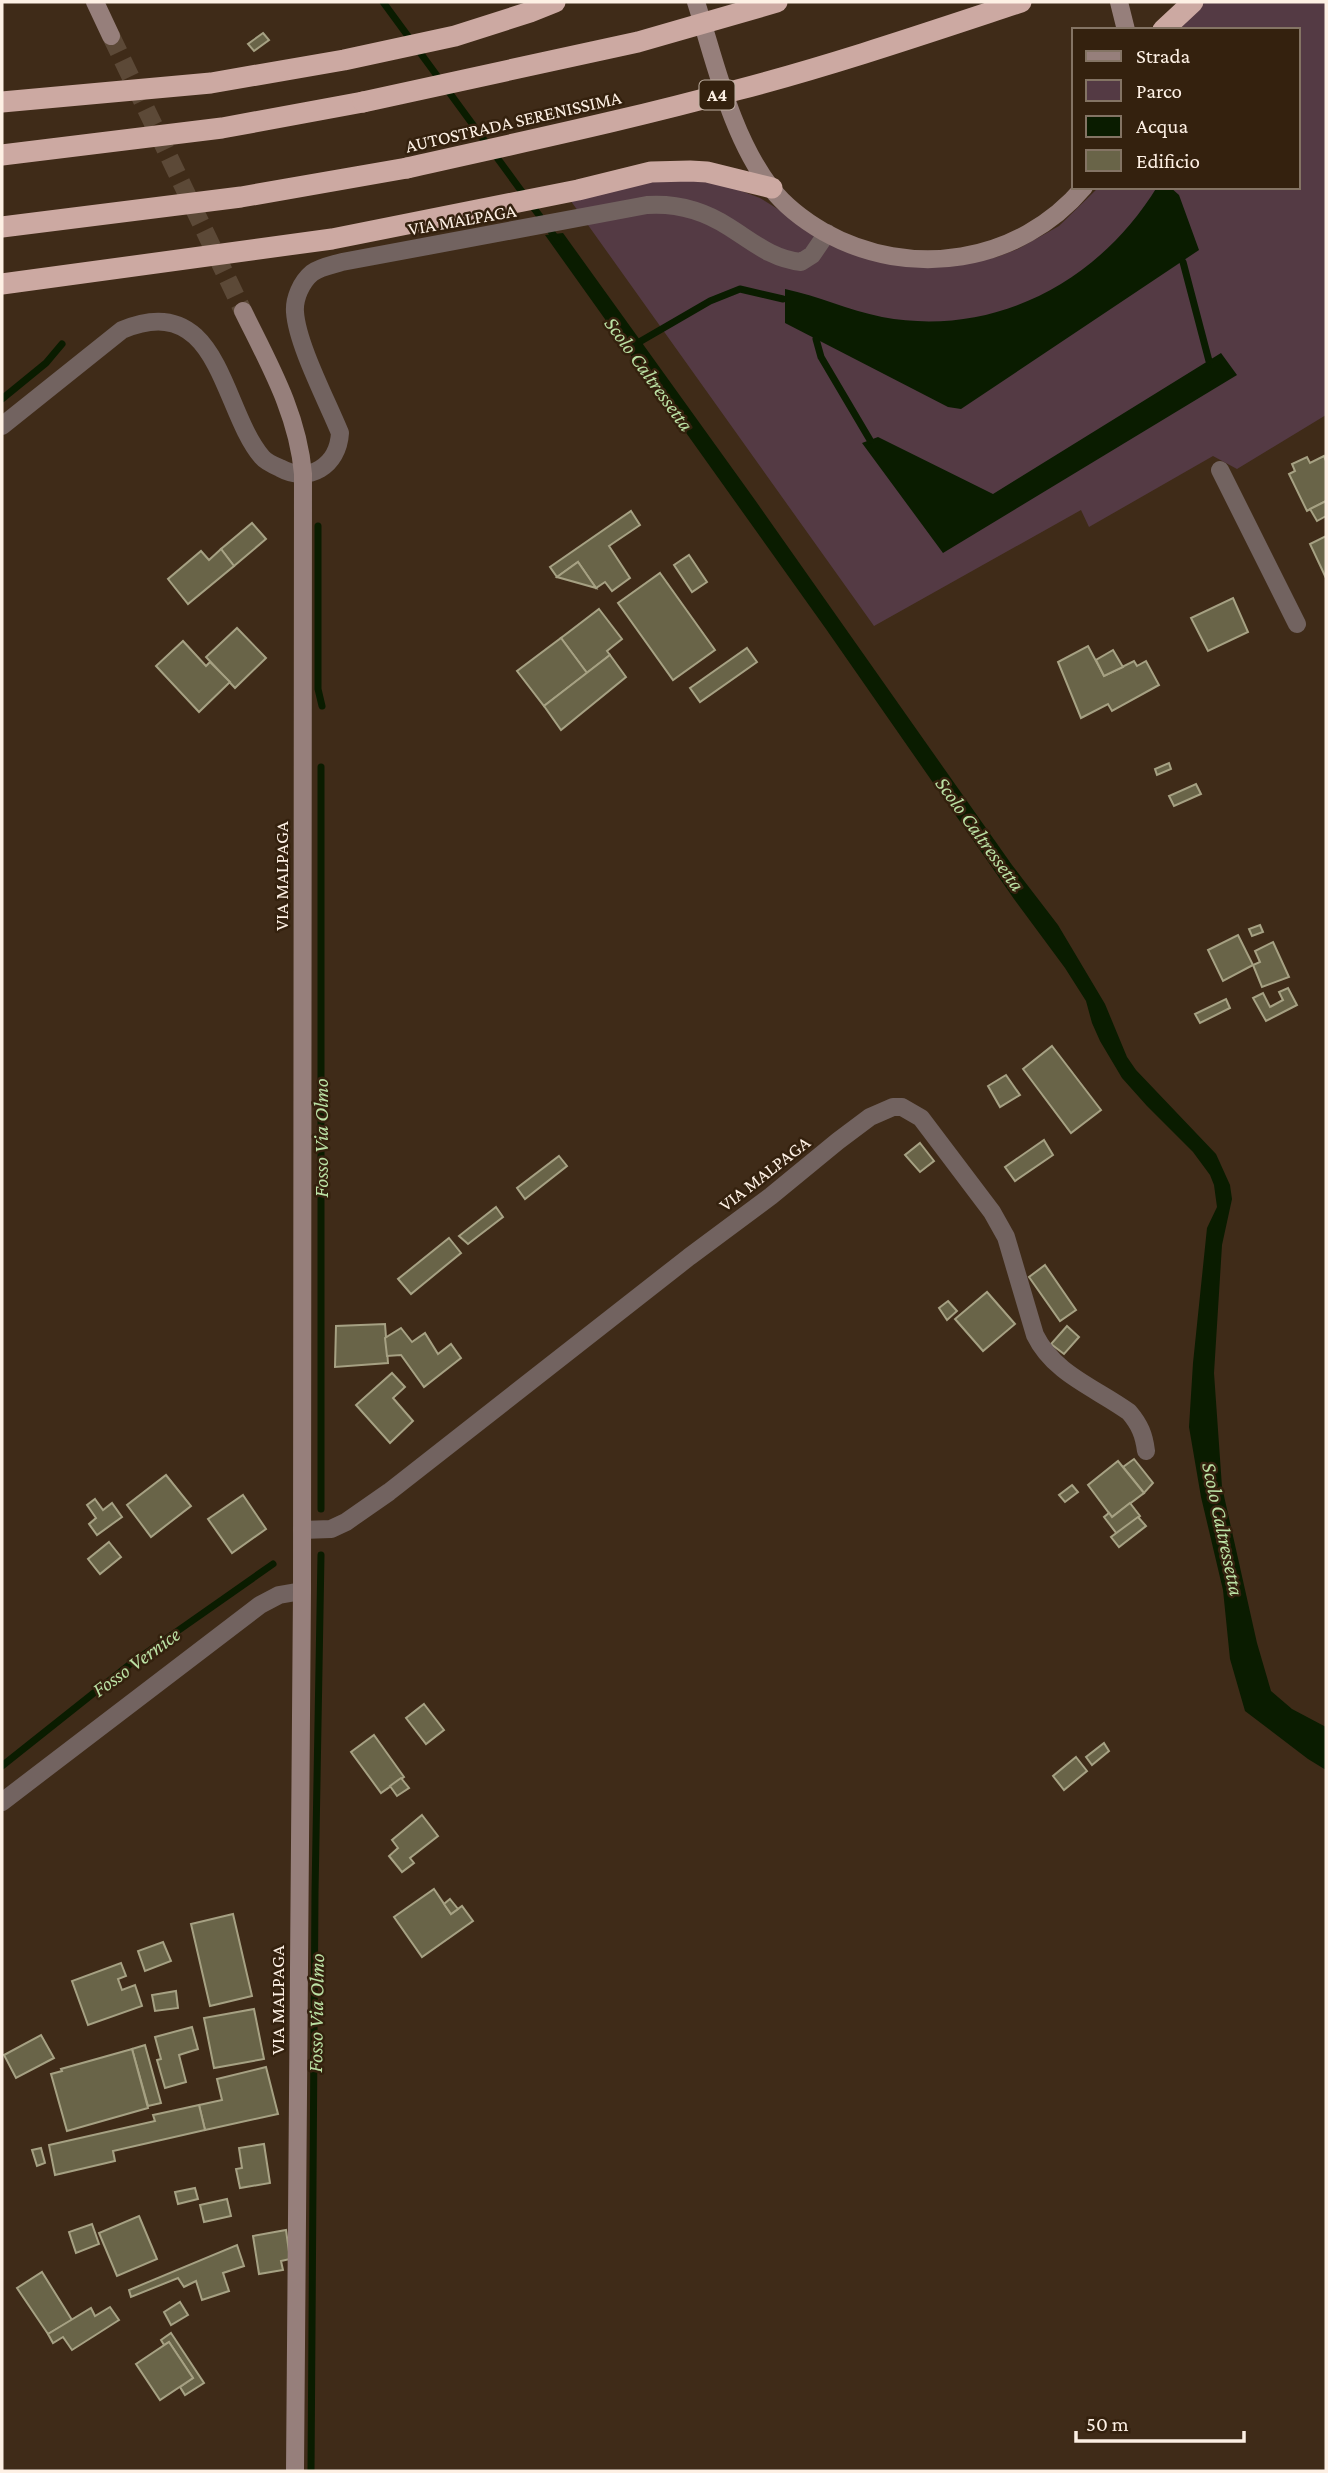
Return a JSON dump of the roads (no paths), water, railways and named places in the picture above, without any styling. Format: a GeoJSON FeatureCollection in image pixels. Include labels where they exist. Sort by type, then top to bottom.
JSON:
{"type":"FeatureCollection","features":[{"type":"Feature","properties":{"kind":"highway"},"geometry":{"type":"LineString","coordinates":[[2,102],[211,83],[344,60],[455,36],[555,2]]}},
{"type":"Feature","properties":{"kind":"highway"},"geometry":{"type":"LineString","coordinates":[[2,155],[222,128],[363,102],[638,42],[777,2]]}},
{"type":"Feature","properties":{"kind":"highway","name":"AUTOSTRADA SERENISSIMA"},"geometry":{"type":"LineString","coordinates":[[2,227],[241,197],[407,168],[739,90],[1021,2]]}},
{"type":"Feature","properties":{"kind":"highway"},"geometry":{"type":"LineString","coordinates":[[1165,28],[1193,2]]}},
{"type":"Feature","properties":{"kind":"highway"},"geometry":{"type":"LineString","coordinates":[[2,284],[332,239],[578,190],[651,172],[707,172],[772,188]]}},
{"type":"Feature","properties":{"kind":"street"},"geometry":{"type":"LineString","coordinates":[[94,2],[111,36]]}},
{"type":"Feature","properties":{"kind":"street"},"geometry":{"type":"LineString","coordinates":[[696,2],[743,138],[772,188],[792,209],[827,233],[865,251],[893,257],[922,260],[968,256],[1005,245],[1030,233],[1054,217],[1082,189]]}},
{"type":"Feature","properties":{"kind":"street"},"geometry":{"type":"LineString","coordinates":[[1119,2],[1126,28]]}},
{"type":"Feature","properties":{"kind":"street","name":"VIA MALPAGA"},"geometry":{"type":"LineString","coordinates":[[303,474],[319,472],[328,464],[340,441],[340,433],[307,354],[295,313],[295,303],[306,279],[320,269],[342,262],[647,205],[671,204],[695,211],[727,225],[783,260],[801,262],[812,255],[827,233]]}},
{"type":"Feature","properties":{"kind":"street","name":"VIA MALPAGA"},"geometry":{"type":"LineString","coordinates":[[243,311],[292,414],[298,434],[303,474],[302,1591],[295,2471]]}},
{"type":"Feature","properties":{"kind":"street"},"geometry":{"type":"LineString","coordinates":[[2,426],[122,330],[153,322],[171,324],[188,332],[215,359],[252,444],[264,460],[285,471],[303,474]]}},
{"type":"Feature","properties":{"kind":"street"},"geometry":{"type":"LineString","coordinates":[[1220,470],[1297,624]]}},
{"type":"Feature","properties":{"kind":"street","name":"VIA MALPAGA"},"geometry":{"type":"LineString","coordinates":[[302,1530],[331,1529],[346,1522],[389,1492],[838,1141],[870,1117],[893,1107],[902,1107],[921,1118],[992,1212],[1006,1237],[1029,1317],[1041,1347],[1057,1366],[1129,1412],[1144,1435],[1146,1451]]}},
{"type":"Feature","properties":{"kind":"street"},"geometry":{"type":"LineString","coordinates":[[2,1802],[260,1605],[279,1595],[302,1591]]}},
{"type":"Feature","properties":{"kind":"water"},"geometry":{"type":"Polygon","coordinates":[[[1156,189],[1172,189],[1179,195],[1199,250],[961,409],[948,407],[785,323],[785,289],[882,317],[924,321],[964,319],[1003,310],[1040,296],[1074,275],[1105,250],[1133,221],[1156,189]]]}},
{"type":"Feature","properties":{"kind":"water"},"geometry":{"type":"Polygon","coordinates":[[[563,233],[1012,865],[1058,925],[1105,1004],[1127,1057],[1136,1070],[1216,1154],[1230,1185],[1232,1199],[1222,1245],[1214,1373],[1222,1487],[1257,1643],[1271,1691],[1292,1709],[1326,1727],[1326,1770],[1245,1711],[1230,1659],[1223,1590],[1201,1497],[1189,1427],[1207,1228],[1217,1207],[1210,1175],[1193,1152],[1122,1078],[1100,1041],[1086,1001],[1065,968],[545,235],[563,233]]]}},
{"type":"Feature","properties":{"kind":"water"},"geometry":{"type":"Polygon","coordinates":[[[1221,353],[1237,375],[943,553],[862,443],[878,437],[993,494],[1221,353]]]}},
{"type":"Feature","properties":{"kind":"waterway","name":"Scolo Caltressetta"},"geometry":{"type":"LineString","coordinates":[[383,2],[558,241]]}},
{"type":"Feature","properties":{"kind":"waterway"},"geometry":{"type":"LineString","coordinates":[[1183,262],[1209,361]]}},
{"type":"Feature","properties":{"kind":"waterway"},"geometry":{"type":"LineString","coordinates":[[641,341],[710,301],[740,289],[783,299]]}},
{"type":"Feature","properties":{"kind":"waterway"},"geometry":{"type":"LineString","coordinates":[[816,339],[821,357],[870,440]]}},
{"type":"Feature","properties":{"kind":"waterway"},"geometry":{"type":"LineString","coordinates":[[2,399],[46,363],[62,344]]}},
{"type":"Feature","properties":{"kind":"waterway","name":"Fosso Via Olmo"},"geometry":{"type":"LineString","coordinates":[[318,526],[318,689],[322,706]]}},
{"type":"Feature","properties":{"kind":"waterway","name":"Fosso Via Olmo"},"geometry":{"type":"LineString","coordinates":[[321,767],[321,1509]]}},
{"type":"Feature","properties":{"kind":"waterway","name":"Fosso Via Olmo"},"geometry":{"type":"LineString","coordinates":[[311,2471],[315,1893],[321,1555]]}},
{"type":"Feature","properties":{"kind":"waterway","name":"Fosso Vernice"},"geometry":{"type":"LineString","coordinates":[[2,1766],[129,1665],[273,1564]]}},
{"type":"Feature","properties":{"kind":"tunnel"},"geometry":{"type":"LineString","coordinates":[[111,36],[243,311]]}}]}
